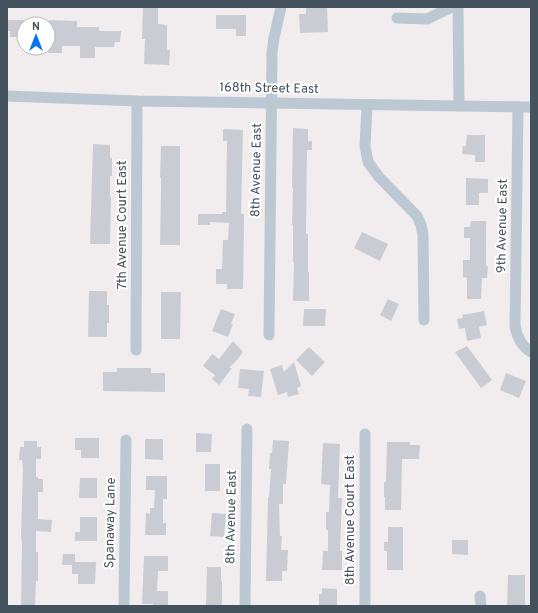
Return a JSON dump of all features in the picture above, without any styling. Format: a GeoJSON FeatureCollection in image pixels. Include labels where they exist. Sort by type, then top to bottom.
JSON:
{"type":"FeatureCollection","features":[{"type":"Feature","properties":{"kind":"street","name":"8th Avenue East"},"geometry":{"type":"LineString","coordinates":[[269,335],[272,52],[281,7]]}},
{"type":"Feature","properties":{"kind":"street"},"geometry":{"type":"LineString","coordinates":[[397,18],[427,19],[452,7]]}},
{"type":"Feature","properties":{"kind":"street"},"geometry":{"type":"LineString","coordinates":[[458,7],[459,106]]}},
{"type":"Feature","properties":{"kind":"street","name":"168th Street East"},"geometry":{"type":"LineString","coordinates":[[7,96],[367,105],[531,107]]}},
{"type":"Feature","properties":{"kind":"street","name":"7th Avenue Court East"},"geometry":{"type":"LineString","coordinates":[[136,350],[137,100]]}},
{"type":"Feature","properties":{"kind":"street"},"geometry":{"type":"LineString","coordinates":[[367,105],[365,146],[368,162],[379,176],[417,216],[421,225],[423,235],[424,320]]}},
{"type":"Feature","properties":{"kind":"street","name":"9th Avenue East"},"geometry":{"type":"LineString","coordinates":[[518,107],[515,326],[516,334],[522,345],[531,352]]}},
{"type":"Feature","properties":{"kind":"street","name":"8th Avenue East"},"geometry":{"type":"LineString","coordinates":[[245,606],[247,429]]}},
{"type":"Feature","properties":{"kind":"street","name":"8th Avenue Court East"},"geometry":{"type":"LineString","coordinates":[[365,434],[365,606]]}},
{"type":"Feature","properties":{"kind":"street","name":"Spanaway Lane"},"geometry":{"type":"LineString","coordinates":[[124,606],[126,440]]}},
{"type":"Feature","properties":{"kind":"building"},"geometry":{"type":"Polygon","coordinates":[[[143,7],[158,8],[158,24],[167,25],[167,50],[170,50],[169,65],[144,64],[145,39],[142,39],[143,7]]]}},
{"type":"Feature","properties":{"kind":"building"},"geometry":{"type":"Polygon","coordinates":[[[306,7],[327,7],[328,32],[300,33],[299,14],[306,14],[306,7]]]}},
{"type":"Feature","properties":{"kind":"building"},"geometry":{"type":"Polygon","coordinates":[[[216,15],[246,15],[246,36],[236,36],[236,29],[216,29],[216,15]]]}},
{"type":"Feature","properties":{"kind":"building"},"geometry":{"type":"Polygon","coordinates":[[[7,20],[16,20],[16,37],[10,37],[10,31],[7,31],[7,20]]]}},
{"type":"Feature","properties":{"kind":"building"},"geometry":{"type":"Polygon","coordinates":[[[56,20],[77,21],[77,27],[99,27],[99,31],[121,31],[120,42],[115,42],[114,47],[95,47],[95,58],[80,58],[80,46],[62,46],[62,53],[56,53],[56,20]]]}},
{"type":"Feature","properties":{"kind":"building"},"geometry":{"type":"Polygon","coordinates":[[[293,128],[308,129],[308,141],[312,141],[312,150],[307,150],[306,234],[308,234],[309,301],[293,301],[293,128]]]}},
{"type":"Feature","properties":{"kind":"building"},"geometry":{"type":"Polygon","coordinates":[[[223,129],[243,130],[241,214],[244,214],[243,289],[227,289],[227,284],[216,284],[216,269],[222,269],[223,240],[228,240],[229,223],[210,222],[210,225],[198,225],[198,214],[222,214],[222,212],[226,212],[227,141],[223,141],[223,129]]]}},
{"type":"Feature","properties":{"kind":"building"},"geometry":{"type":"Polygon","coordinates":[[[467,135],[485,135],[485,162],[475,162],[475,155],[462,154],[463,146],[466,146],[467,135]]]}},
{"type":"Feature","properties":{"kind":"building"},"geometry":{"type":"Polygon","coordinates":[[[93,144],[110,145],[112,176],[110,176],[110,244],[90,244],[93,144]]]}},
{"type":"Feature","properties":{"kind":"building"},"geometry":{"type":"Polygon","coordinates":[[[161,146],[180,146],[180,245],[160,245],[161,146]]]}},
{"type":"Feature","properties":{"kind":"building"},"geometry":{"type":"Polygon","coordinates":[[[466,178],[488,179],[488,193],[479,193],[479,205],[466,205],[466,178]]]}},
{"type":"Feature","properties":{"kind":"building"},"geometry":{"type":"Polygon","coordinates":[[[471,221],[486,221],[486,266],[488,266],[487,278],[482,278],[481,299],[467,299],[467,278],[463,277],[463,260],[470,260],[470,238],[464,238],[464,227],[470,227],[471,221]]]}},
{"type":"Feature","properties":{"kind":"building"},"geometry":{"type":"Polygon","coordinates":[[[362,232],[388,244],[380,261],[354,248],[362,232]]]}},
{"type":"Feature","properties":{"kind":"building"},"geometry":{"type":"Polygon","coordinates":[[[89,291],[107,291],[109,323],[107,323],[107,337],[88,337],[89,291]]]}},
{"type":"Feature","properties":{"kind":"building"},"geometry":{"type":"Polygon","coordinates":[[[161,292],[181,292],[180,339],[161,339],[161,292]]]}},
{"type":"Feature","properties":{"kind":"building"},"geometry":{"type":"Polygon","coordinates":[[[388,299],[399,304],[391,321],[380,315],[388,299]]]}},
{"type":"Feature","properties":{"kind":"building"},"geometry":{"type":"Polygon","coordinates":[[[221,309],[235,314],[228,337],[212,331],[221,309]]]}},
{"type":"Feature","properties":{"kind":"building"},"geometry":{"type":"Polygon","coordinates":[[[304,309],[326,309],[325,326],[303,326],[304,309]]]}},
{"type":"Feature","properties":{"kind":"building"},"geometry":{"type":"Polygon","coordinates":[[[484,311],[487,325],[479,327],[481,338],[467,341],[465,328],[459,329],[457,319],[463,318],[462,315],[484,311]]]}},
{"type":"Feature","properties":{"kind":"building"},"geometry":{"type":"Polygon","coordinates":[[[233,341],[243,352],[229,368],[232,368],[219,385],[212,379],[215,375],[203,366],[212,354],[219,359],[233,341]]]}},
{"type":"Feature","properties":{"kind":"building"},"geometry":{"type":"Polygon","coordinates":[[[467,346],[492,380],[481,388],[455,352],[467,346]]]}},
{"type":"Feature","properties":{"kind":"building"},"geometry":{"type":"Polygon","coordinates":[[[309,347],[325,362],[312,376],[296,360],[309,347]]]}},
{"type":"Feature","properties":{"kind":"building"},"geometry":{"type":"Polygon","coordinates":[[[294,362],[301,386],[297,388],[299,394],[288,397],[287,392],[278,395],[270,369],[282,365],[284,372],[294,362]]]}},
{"type":"Feature","properties":{"kind":"building"},"geometry":{"type":"Polygon","coordinates":[[[117,368],[151,368],[151,373],[165,373],[165,392],[103,391],[103,372],[117,372],[117,368]]]}},
{"type":"Feature","properties":{"kind":"building"},"geometry":{"type":"Polygon","coordinates":[[[240,369],[264,371],[261,397],[248,396],[249,389],[238,388],[240,369]]]}},
{"type":"Feature","properties":{"kind":"building"},"geometry":{"type":"Polygon","coordinates":[[[506,373],[526,381],[519,398],[500,390],[506,373]]]}},
{"type":"Feature","properties":{"kind":"building"},"geometry":{"type":"Polygon","coordinates":[[[196,433],[212,434],[211,452],[196,452],[196,433]]]}},
{"type":"Feature","properties":{"kind":"building"},"geometry":{"type":"Polygon","coordinates":[[[75,438],[99,438],[99,458],[81,458],[81,450],[75,450],[75,438]]]}},
{"type":"Feature","properties":{"kind":"building"},"geometry":{"type":"Polygon","coordinates":[[[145,439],[163,439],[163,460],[145,459],[145,439]]]}},
{"type":"Feature","properties":{"kind":"building"},"geometry":{"type":"Polygon","coordinates":[[[273,440],[289,441],[286,484],[283,484],[283,504],[279,504],[280,536],[282,536],[281,550],[288,550],[287,571],[282,571],[282,581],[266,581],[268,497],[271,469],[269,469],[273,440]]]}},
{"type":"Feature","properties":{"kind":"building"},"geometry":{"type":"Polygon","coordinates":[[[24,441],[37,441],[37,447],[41,447],[41,459],[36,459],[36,477],[38,477],[38,479],[43,479],[43,492],[38,492],[38,519],[52,520],[51,532],[36,531],[38,581],[36,581],[35,606],[21,606],[23,469],[22,460],[19,460],[20,447],[24,447],[24,441]]]}},
{"type":"Feature","properties":{"kind":"building"},"geometry":{"type":"Polygon","coordinates":[[[387,442],[410,442],[410,445],[420,445],[419,459],[402,459],[401,510],[385,510],[384,482],[386,482],[387,442]]]}},
{"type":"Feature","properties":{"kind":"building"},"geometry":{"type":"Polygon","coordinates":[[[323,443],[340,444],[338,498],[342,498],[340,551],[342,551],[342,570],[322,570],[323,551],[328,551],[326,512],[329,512],[330,485],[321,484],[323,443]]]}},
{"type":"Feature","properties":{"kind":"building"},"geometry":{"type":"Polygon","coordinates":[[[205,464],[220,464],[220,491],[205,491],[205,464]]]}},
{"type":"Feature","properties":{"kind":"building"},"geometry":{"type":"Polygon","coordinates":[[[146,476],[167,476],[167,499],[163,499],[163,523],[166,523],[166,535],[145,535],[146,513],[150,514],[150,508],[154,508],[155,490],[146,490],[146,476]]]}},
{"type":"Feature","properties":{"kind":"building"},"geometry":{"type":"Polygon","coordinates":[[[80,478],[97,478],[97,498],[79,498],[80,478]]]}},
{"type":"Feature","properties":{"kind":"building"},"geometry":{"type":"Polygon","coordinates":[[[212,513],[226,514],[224,537],[210,536],[212,513]]]}},
{"type":"Feature","properties":{"kind":"building"},"geometry":{"type":"Polygon","coordinates":[[[80,517],[97,517],[97,541],[75,541],[75,532],[80,532],[80,517]]]}},
{"type":"Feature","properties":{"kind":"building"},"geometry":{"type":"Polygon","coordinates":[[[388,527],[403,527],[403,570],[387,570],[387,551],[384,551],[384,542],[388,542],[388,527]]]}},
{"type":"Feature","properties":{"kind":"building"},"geometry":{"type":"Polygon","coordinates":[[[452,540],[468,540],[468,555],[452,554],[452,540]]]}},
{"type":"Feature","properties":{"kind":"building"},"geometry":{"type":"Polygon","coordinates":[[[63,554],[75,554],[75,562],[96,562],[95,584],[78,584],[78,574],[72,574],[72,565],[62,565],[63,554]]]}},
{"type":"Feature","properties":{"kind":"building"},"geometry":{"type":"Polygon","coordinates":[[[144,556],[168,556],[168,571],[158,571],[157,591],[168,591],[168,606],[142,604],[144,556]]]}},
{"type":"Feature","properties":{"kind":"building"},"geometry":{"type":"Polygon","coordinates":[[[207,567],[221,567],[222,605],[206,605],[207,567]]]}},
{"type":"Feature","properties":{"kind":"building"},"geometry":{"type":"Polygon","coordinates":[[[508,575],[525,575],[525,606],[507,606],[508,575]]]}},
{"type":"Feature","properties":{"kind":"building"},"geometry":{"type":"Polygon","coordinates":[[[322,588],[337,589],[337,606],[319,606],[319,594],[322,594],[322,588]]]}}]}
